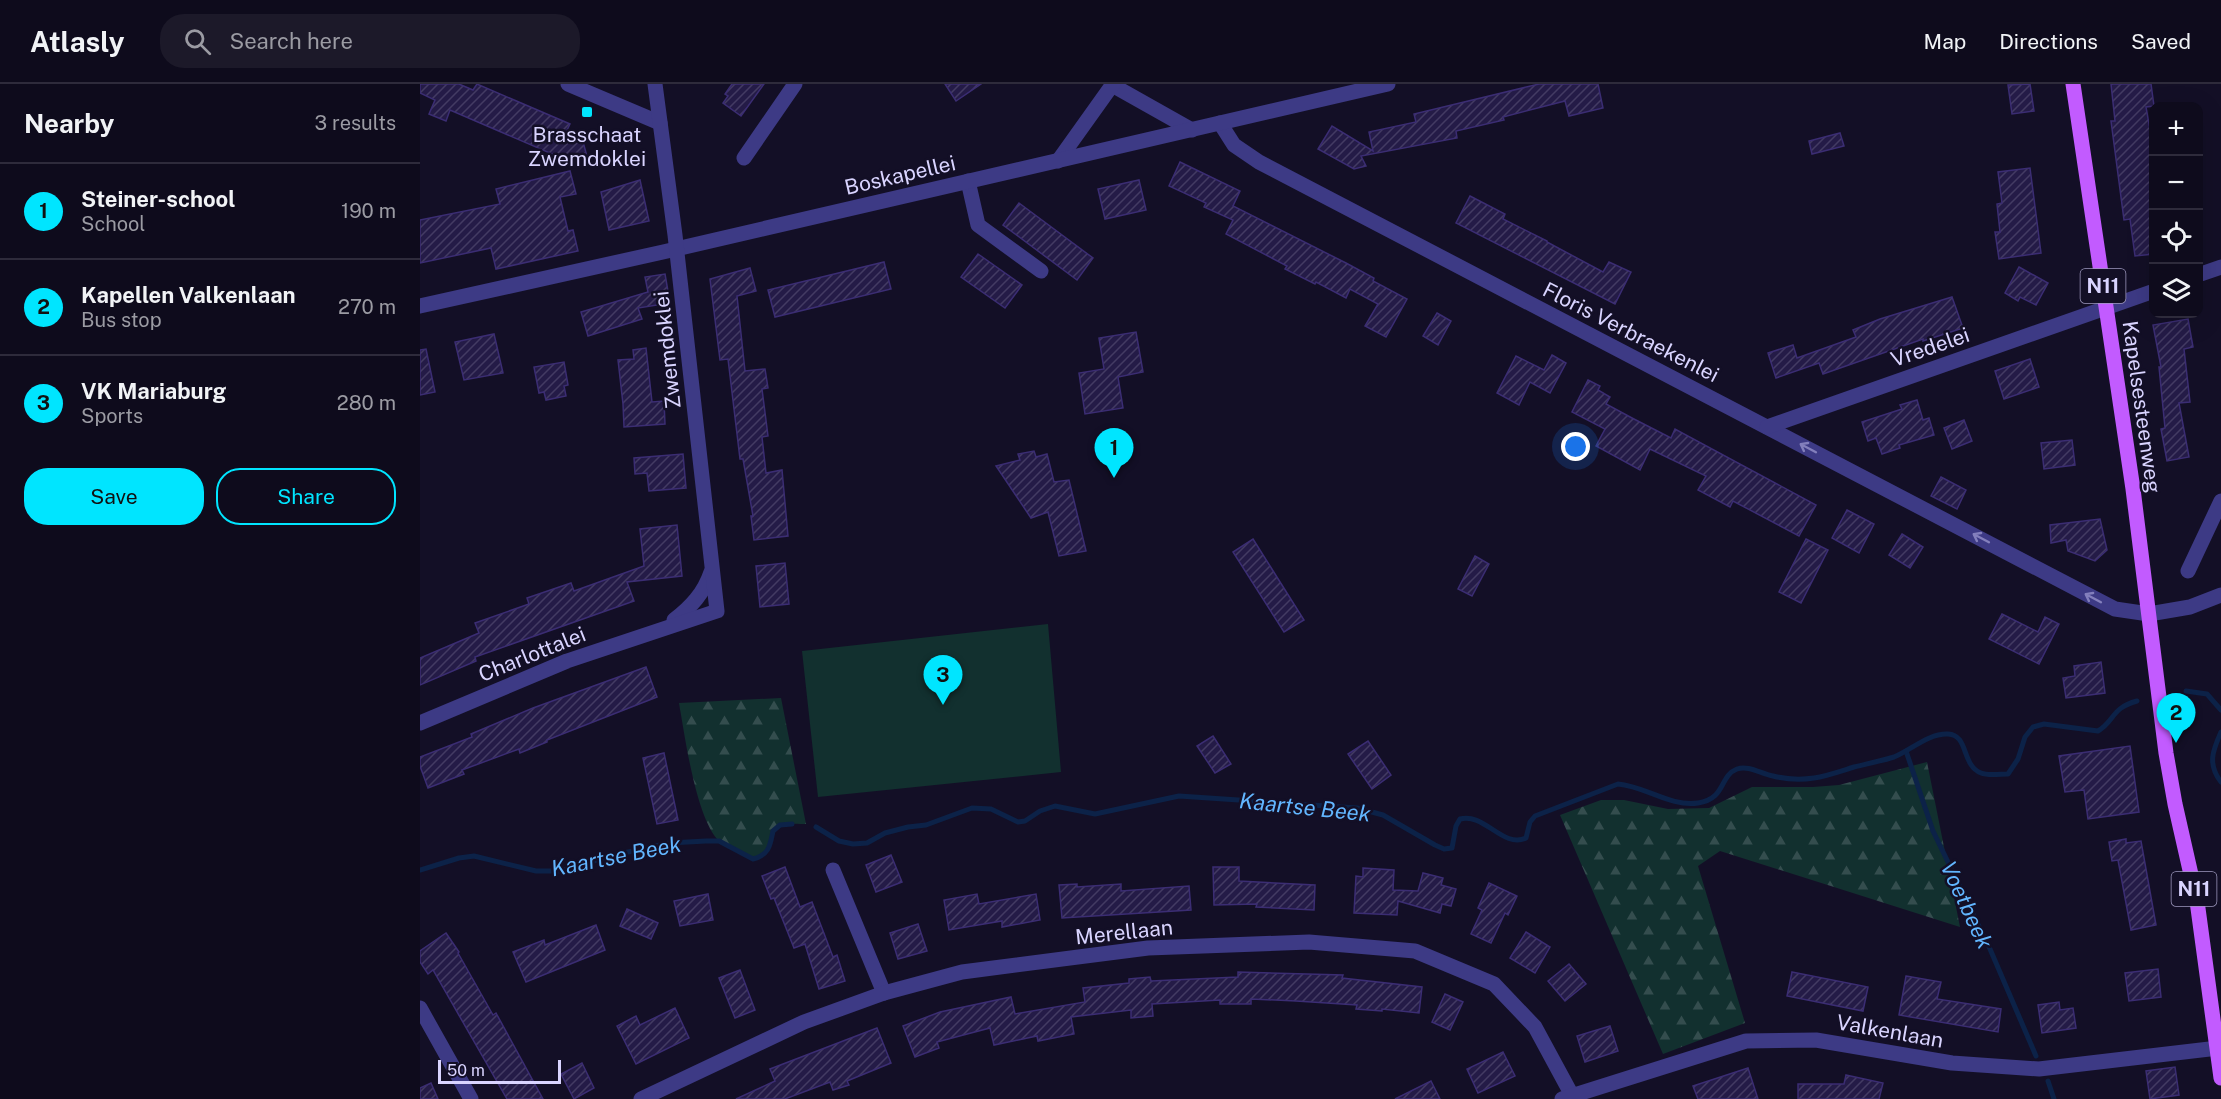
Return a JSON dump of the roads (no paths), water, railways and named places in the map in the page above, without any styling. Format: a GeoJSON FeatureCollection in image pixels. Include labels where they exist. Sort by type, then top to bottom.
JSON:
{"type":"FeatureCollection","features":[{"type":"Feature","properties":{"kind":"main road","name":"Kapelsesteenweg"},"geometry":{"type":"LineString","coordinates":[[2073,84],[2107,308],[2175,804],[2198,907],[2218,1048]]}},
{"type":"Feature","properties":{"kind":"main road","name":"N11"},"geometry":{"type":"LineString","coordinates":[[2218,1048],[2221,1078]]}},
{"type":"Feature","properties":{"kind":"street"},"geometry":{"type":"LineString","coordinates":[[568,84],[660,123]]}},
{"type":"Feature","properties":{"kind":"street","name":"Zwemdoklei"},"geometry":{"type":"LineString","coordinates":[[655,84],[717,611]]}},
{"type":"Feature","properties":{"kind":"street"},"geometry":{"type":"LineString","coordinates":[[744,158],[795,84]]}},
{"type":"Feature","properties":{"kind":"street","name":"Boskapellei"},"geometry":{"type":"LineString","coordinates":[[420,306],[1388,84]]}},
{"type":"Feature","properties":{"kind":"street"},"geometry":{"type":"LineString","coordinates":[[1058,161],[1112,85],[1192,130]]}},
{"type":"Feature","properties":{"kind":"street","name":"Floris Verbraekenlei"},"geometry":{"type":"LineString","coordinates":[[1220,123],[1234,145],[1259,162],[2115,609],[2149,614],[2190,607],[2221,595]]}},
{"type":"Feature","properties":{"kind":"street"},"geometry":{"type":"LineString","coordinates":[[968,181],[978,225],[1041,271]]}},
{"type":"Feature","properties":{"kind":"street"},"geometry":{"type":"LineString","coordinates":[[2203,274],[2221,267]]}},
{"type":"Feature","properties":{"kind":"street","name":"Vredelei"},"geometry":{"type":"LineString","coordinates":[[1767,427],[2149,293]]}},
{"type":"Feature","properties":{"kind":"street"},"geometry":{"type":"LineString","coordinates":[[2188,571],[2221,501]]}},
{"type":"Feature","properties":{"kind":"street","name":"Charlottalei"},"geometry":{"type":"LineString","coordinates":[[694,611],[712,569]]}},
{"type":"Feature","properties":{"kind":"street","name":"Charlottalei"},"geometry":{"type":"LineString","coordinates":[[420,723],[567,661],[661,628],[694,611],[717,611]]}},
{"type":"Feature","properties":{"kind":"street"},"geometry":{"type":"LineString","coordinates":[[833,870],[885,993]]}},
{"type":"Feature","properties":{"kind":"street","name":"Merellaan"},"geometry":{"type":"LineString","coordinates":[[641,1099],[804,1022],[885,993],[962,972],[1148,948],[1309,942],[1415,951],[1494,984],[1535,1027],[1570,1097]]}},
{"type":"Feature","properties":{"kind":"street"},"geometry":{"type":"LineString","coordinates":[[420,1008],[471,1099]]}},
{"type":"Feature","properties":{"kind":"street","name":"Valkenlaan"},"geometry":{"type":"LineString","coordinates":[[1570,1097],[1746,1041],[1816,1040],[1952,1064],[2039,1069],[2218,1048]]}},
{"type":"Feature","properties":{"kind":"waterway","name":"Kaartse Beek"},"geometry":{"type":"LineString","coordinates":[[2186,691],[2207,694],[2221,710]]}},
{"type":"Feature","properties":{"kind":"waterway","name":"Kaartse Beek"},"geometry":{"type":"LineString","coordinates":[[816,827],[839,841],[853,844],[867,843],[885,833],[926,825],[972,808],[991,809],[1018,822],[1025,821],[1040,811],[1055,806],[1095,814],[1179,796],[1357,808],[1383,815],[1444,849],[1452,848],[1456,826],[1460,819],[1469,818],[1509,839],[1518,840],[1526,838],[1530,822],[1535,816],[1618,784],[1638,788],[1677,802],[1698,803],[1713,797],[1731,772],[1737,769],[1750,769],[1788,778],[1814,778],[1894,757],[1941,734],[1948,734],[1959,739],[1970,764],[1981,773],[2008,774],[2018,759],[2025,737],[2033,727],[2044,724],[2098,731],[2122,707],[2137,701]]}},
{"type":"Feature","properties":{"kind":"waterway","name":"Kaartse Beek"},"geometry":{"type":"LineString","coordinates":[[2221,732],[2213,757],[2214,769],[2221,782]]}},
{"type":"Feature","properties":{"kind":"waterway","name":"Voetbeek"},"geometry":{"type":"LineString","coordinates":[[1906,751],[1933,831],[1990,949],[2036,1056]]}},
{"type":"Feature","properties":{"kind":"waterway","name":"Kaartse Beek"},"geometry":{"type":"LineString","coordinates":[[420,870],[459,858],[474,856],[536,871],[561,871],[610,856],[669,843],[706,841],[719,841],[753,859],[766,852],[773,831],[780,825],[792,824]]}},
{"type":"Feature","properties":{"kind":"waterway","name":"Voetbeek"},"geometry":{"type":"LineString","coordinates":[[2048,1081],[2054,1099]]}},
{"type":"Feature","properties":{"kind":"place","name":"Brasschaat Zwemdoklei"},"geometry":{"type":"Point","coordinates":[587,112]}},
{"type":"Feature","properties":{"kind":"place","name":"Steiner-school"},"geometry":{"type":"Point","coordinates":[1114,478]}},
{"type":"Feature","properties":{"kind":"place","name":"VK Mariaburg"},"geometry":{"type":"Point","coordinates":[943,705]}},
{"type":"Feature","properties":{"kind":"place","name":"Kapellen Valkenlaan"},"geometry":{"type":"Point","coordinates":[2176,743]}}]}
